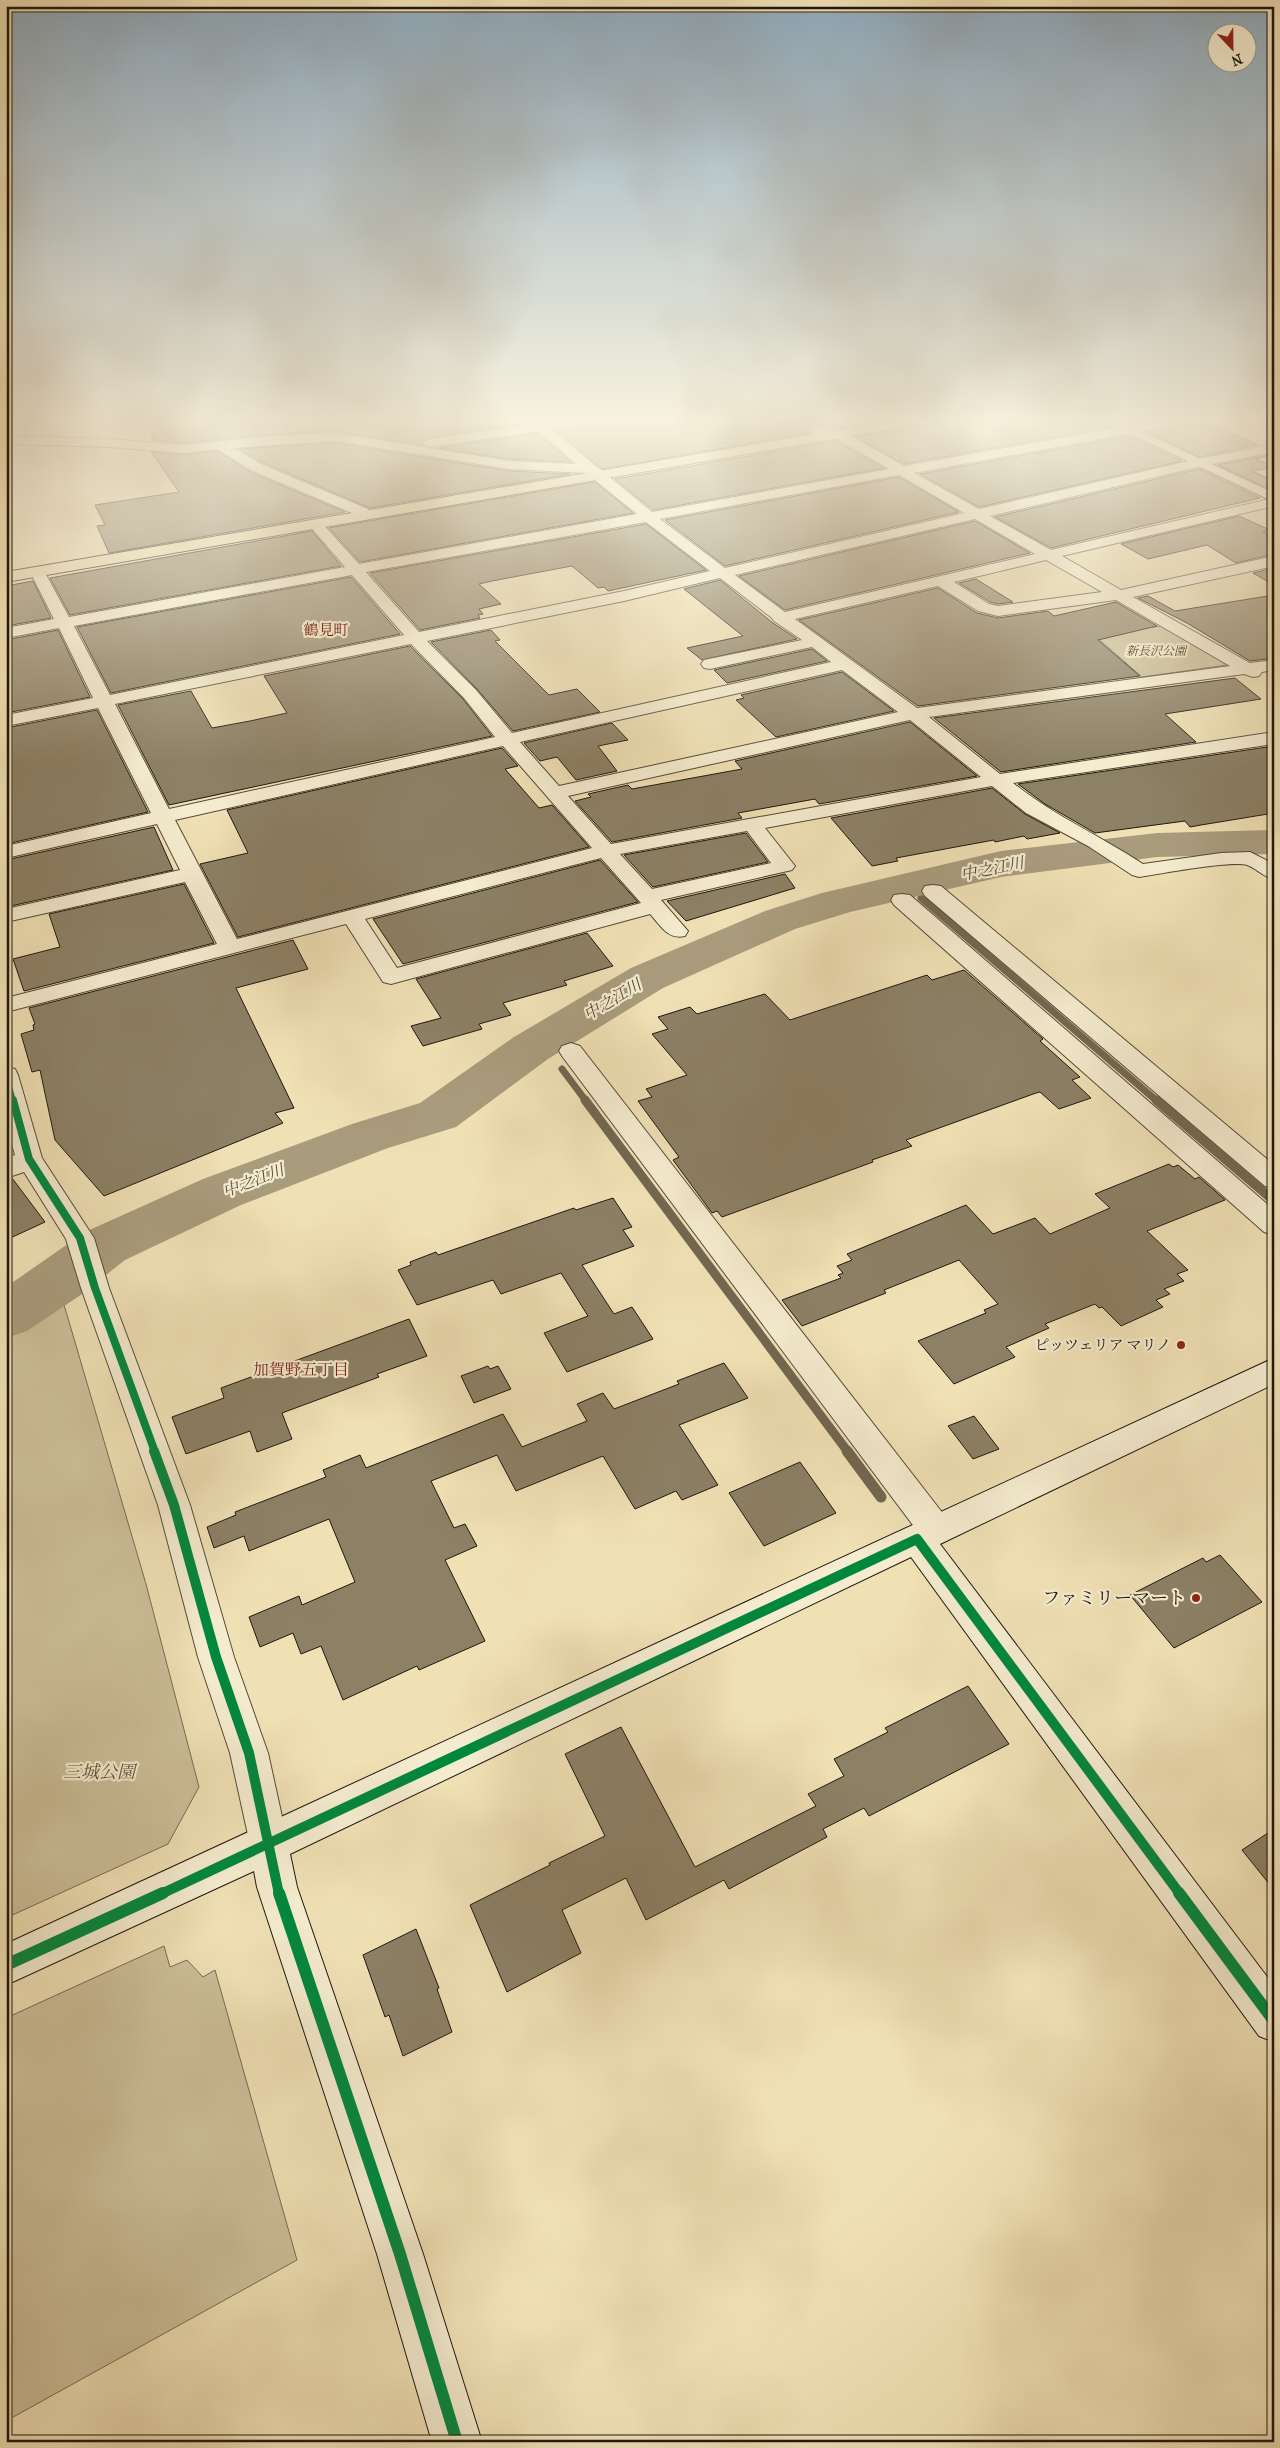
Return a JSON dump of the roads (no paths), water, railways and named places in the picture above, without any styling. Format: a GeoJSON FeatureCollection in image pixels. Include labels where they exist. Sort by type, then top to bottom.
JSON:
{"type":"FeatureCollection","features":[{"type":"Feature","properties":{"kind":"main road"},"geometry":{"type":"LineString","coordinates":[[6,577],[250,535]]}},
{"type":"Feature","properties":{"kind":"street"},"geometry":{"type":"LineString","coordinates":[[325,535],[416,639],[470,694],[554,793],[677,931]]}},
{"type":"Feature","properties":{"kind":"street"},"geometry":{"type":"LineString","coordinates":[[6,633],[542,535]]}},
{"type":"Feature","properties":{"kind":"street"},"geometry":{"type":"LineString","coordinates":[[673,535],[780,618],[913,714],[1047,818],[1095,842],[1139,870],[1222,859],[1250,858],[1274,873]]}},
{"type":"Feature","properties":{"kind":"street"},"geometry":{"type":"LineString","coordinates":[[6,721],[105,703],[416,639],[724,574],[892,535]]}},
{"type":"Feature","properties":{"kind":"street"},"geometry":{"type":"LineString","coordinates":[[1013,535],[1274,684]]}},
{"type":"Feature","properties":{"kind":"street"},"geometry":{"type":"LineString","coordinates":[[780,618],[1129,535]]}},
{"type":"Feature","properties":{"kind":"street"},"geometry":{"type":"LineString","coordinates":[[940,580],[984,608],[998,611],[1118,596],[1274,561]]}},
{"type":"Feature","properties":{"kind":"street"},"geometry":{"type":"LineString","coordinates":[[38,572],[230,948]]}},
{"type":"Feature","properties":{"kind":"street"},"geometry":{"type":"LineString","coordinates":[[710,664],[814,642]]}},
{"type":"Feature","properties":{"kind":"street"},"geometry":{"type":"LineString","coordinates":[[6,852],[844,664]]}},
{"type":"Feature","properties":{"kind":"street"},"geometry":{"type":"LineString","coordinates":[[554,793],[913,714],[1274,665]]}},
{"type":"Feature","properties":{"kind":"street"},"geometry":{"type":"LineString","coordinates":[[6,1005],[605,851],[996,780],[1274,738]]}},
{"type":"Feature","properties":{"kind":"street"},"geometry":{"type":"LineString","coordinates":[[352,916],[391,977],[651,901],[785,866],[752,825]]}},
{"type":"Feature","properties":{"kind":"street"},"geometry":{"type":"LineString","coordinates":[[6,916],[191,874]]}},
{"type":"Feature","properties":{"kind":"street"},"geometry":{"type":"LineString","coordinates":[[932,891],[1274,1180]]}},
{"type":"Feature","properties":{"kind":"street"},"geometry":{"type":"LineString","coordinates":[[902,900],[1274,1225]]}},
{"type":"Feature","properties":{"kind":"street"},"geometry":{"type":"LineString","coordinates":[[571,1051],[1268,2001]]}},
{"type":"Feature","properties":{"kind":"street"},"geometry":{"type":"LineString","coordinates":[[6,1075],[18,1164],[80,1238],[174,1505],[216,1657],[249,1754],[277,1887],[400,2254],[457,2442]]}},
{"type":"Feature","properties":{"kind":"street"},"geometry":{"type":"LineString","coordinates":[[6,1965],[269,1844],[1274,1370]]}},
{"type":"Feature","properties":{"kind":"waterway","name":"中之江川"},"geometry":{"type":"LineString","coordinates":[[6,1316],[62,1279],[105,1246],[222,1192],[370,1136],[438,1115],[531,1048],[647,978],[780,920],[837,902],[1001,864],[1157,845],[1274,842]]}},
{"type":"Feature","properties":{"kind":"waterway"},"geometry":{"type":"LineString","coordinates":[[921,898],[1157,1101]]}},
{"type":"Feature","properties":{"kind":"waterway"},"geometry":{"type":"LineString","coordinates":[[562,1069],[586,1101]]}},
{"type":"Feature","properties":{"kind":"waterway"},"geometry":{"type":"LineString","coordinates":[[585,1100],[848,1452]]}},
{"type":"Feature","properties":{"kind":"waterway"},"geometry":{"type":"LineString","coordinates":[[1156,1100],[1274,1201]]}},
{"type":"Feature","properties":{"kind":"waterway"},"geometry":{"type":"LineString","coordinates":[[847,1451],[881,1497]]}},
{"type":"Feature","properties":{"kind":"place","name":"ピッツェリア マリノ"},"geometry":{"type":"Point","coordinates":[1181,1345]}},
{"type":"Feature","properties":{"kind":"place","name":"ファミリーマート"},"geometry":{"type":"Point","coordinates":[1196,1598]}},
{"type":"Feature","properties":{"kind":"district","name":"鶴見町"},"geometry":{"type":"Point","coordinates":[326,630]}},
{"type":"Feature","properties":{"kind":"district","name":"加賀野五丁目"},"geometry":{"type":"Point","coordinates":[301,1369]}},
{"type":"Feature","properties":{"kind":"park label","name":"新長沢公園"},"geometry":{"type":"Point","coordinates":[1156,651]}},
{"type":"Feature","properties":{"kind":"park label","name":"三城公園"},"geometry":{"type":"Point","coordinates":[99,1772]}}]}
